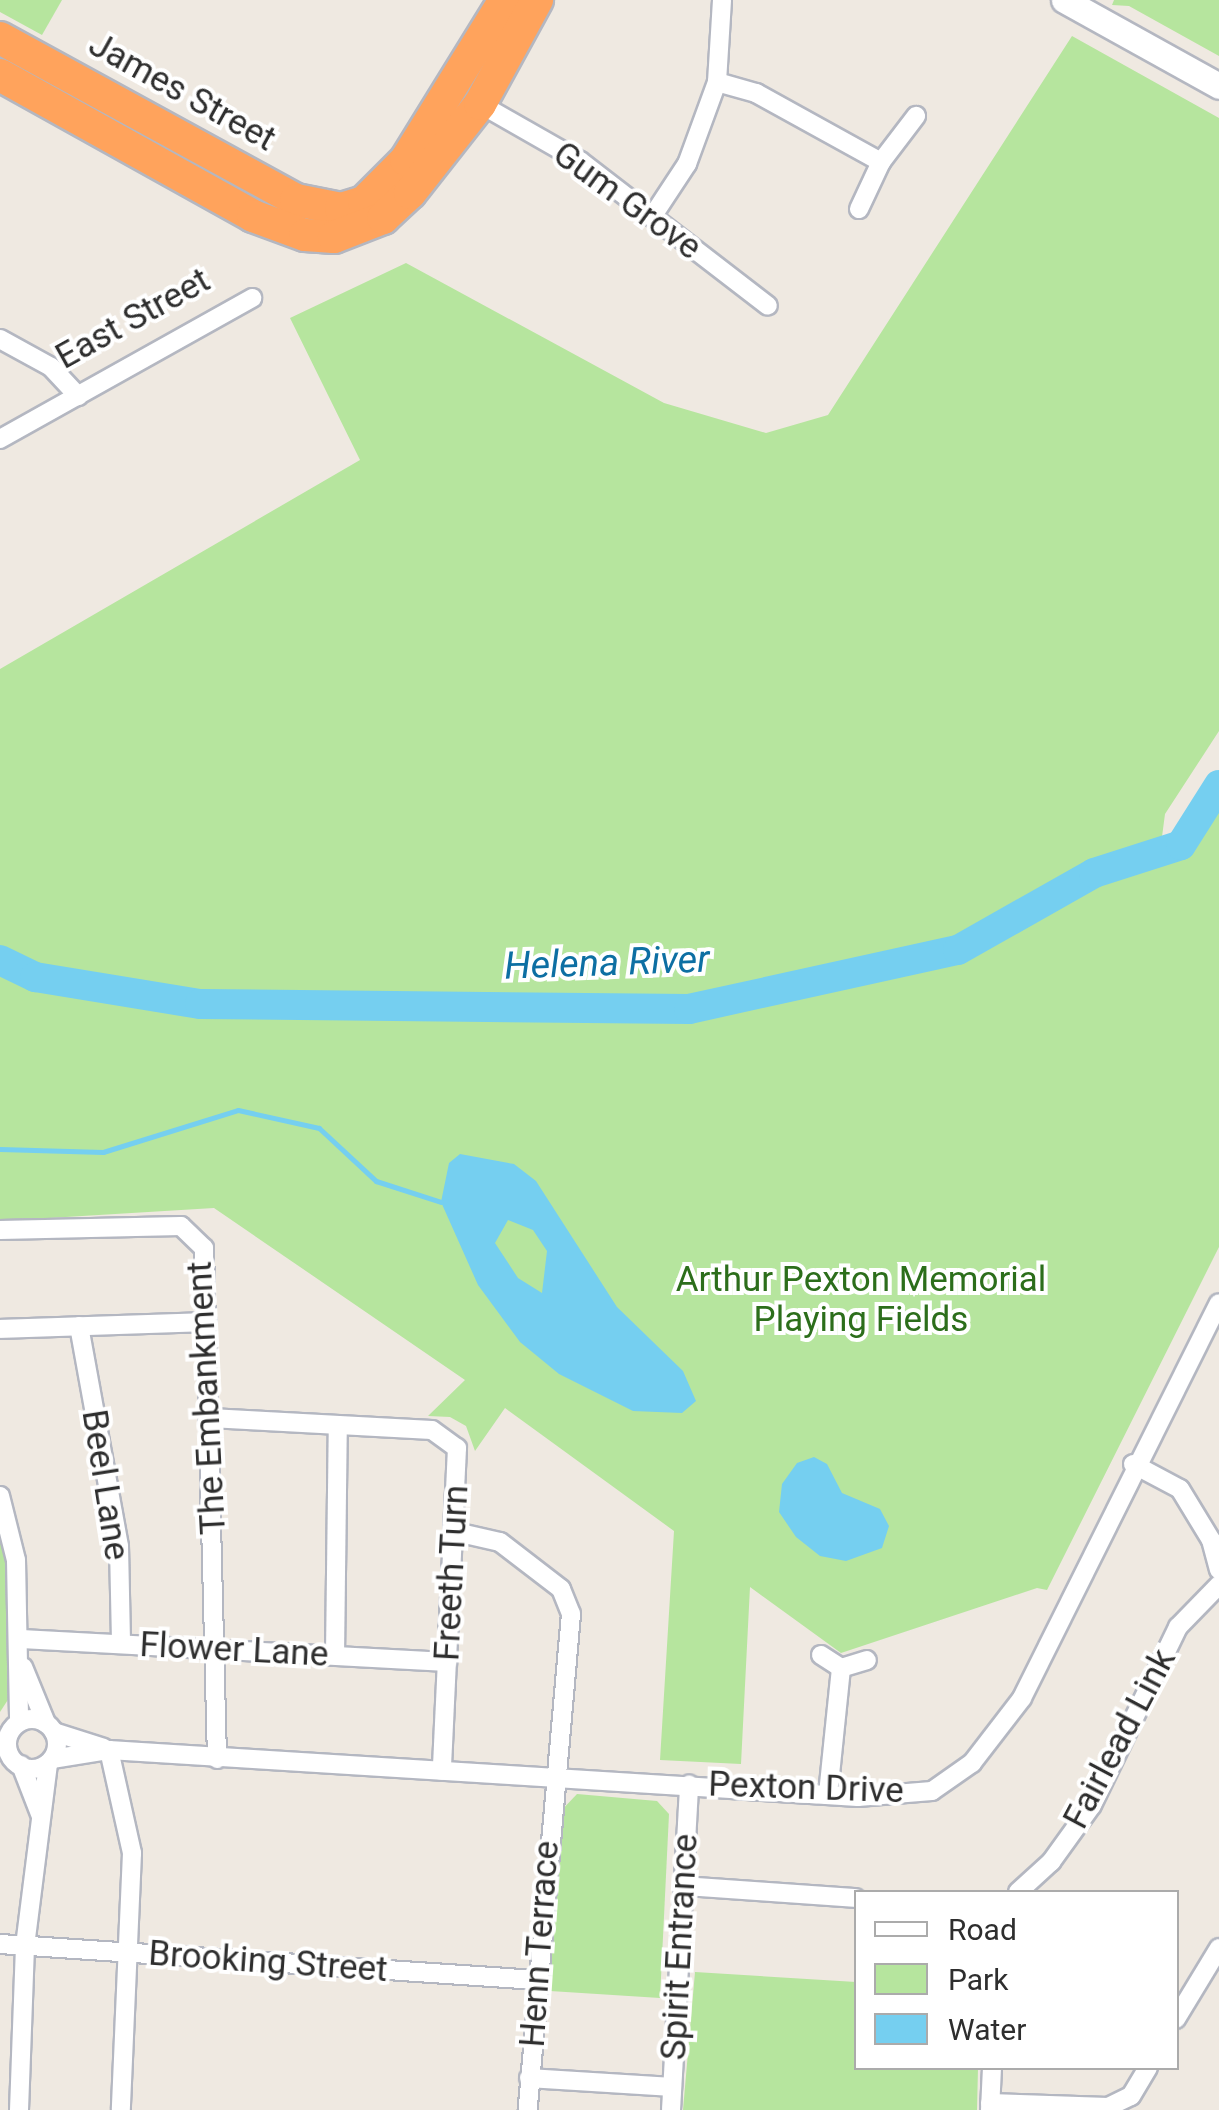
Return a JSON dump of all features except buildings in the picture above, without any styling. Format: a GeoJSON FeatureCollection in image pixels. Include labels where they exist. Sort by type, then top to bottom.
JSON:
{"type":"FeatureCollection","features":[{"type":"Feature","properties":{"kind":"highway","name":"James Street"},"geometry":{"type":"LineString","coordinates":[[0,38],[296,200],[327,210],[364,202],[391,178],[458,84],[505,0]]}},
{"type":"Feature","properties":{"kind":"highway"},"geometry":{"type":"LineString","coordinates":[[480,104],[537,0]]}},
{"type":"Feature","properties":{"kind":"highway","name":"James Street"},"geometry":{"type":"LineString","coordinates":[[0,75],[253,216],[305,236],[334,237],[384,218],[480,104]]}},
{"type":"Feature","properties":{"kind":"main road"},"geometry":{"type":"LineString","coordinates":[[1064,0],[1219,86]]}},
{"type":"Feature","properties":{"kind":"street"},"geometry":{"type":"LineString","coordinates":[[652,217],[686,164],[717,82],[722,0]]}},
{"type":"Feature","properties":{"kind":"street"},"geometry":{"type":"LineString","coordinates":[[717,82],[756,93],[880,162]]}},
{"type":"Feature","properties":{"kind":"street","name":"Gum Grove"},"geometry":{"type":"LineString","coordinates":[[480,104],[580,161],[768,306]]}},
{"type":"Feature","properties":{"kind":"street"},"geometry":{"type":"LineString","coordinates":[[859,209],[880,162],[916,116]]}},
{"type":"Feature","properties":{"kind":"street","name":"East Street"},"geometry":{"type":"LineString","coordinates":[[0,439],[252,298]]}},
{"type":"Feature","properties":{"kind":"street"},"geometry":{"type":"LineString","coordinates":[[0,339],[51,367],[78,396]]}},
{"type":"Feature","properties":{"kind":"street","name":"The Embankment"},"geometry":{"type":"LineString","coordinates":[[0,1230],[181,1226],[204,1248],[218,1649],[218,1759]]}},
{"type":"Feature","properties":{"kind":"street","name":"Pexton Drive"},"geometry":{"type":"LineString","coordinates":[[10,1757],[50,1761],[109,1750],[828,1794],[932,1790],[972,1763],[1022,1698],[1133,1464],[1219,1303]]}},
{"type":"Feature","properties":{"kind":"street"},"geometry":{"type":"LineString","coordinates":[[0,1329],[206,1322]]}},
{"type":"Feature","properties":{"kind":"street","name":"Beel Lane"},"geometry":{"type":"LineString","coordinates":[[79,1326],[120,1546],[121,1644]]}},
{"type":"Feature","properties":{"kind":"street","name":"Freeth Turn"},"geometry":{"type":"LineString","coordinates":[[210,1418],[432,1430],[457,1448],[442,1771]]}},
{"type":"Feature","properties":{"kind":"street"},"geometry":{"type":"LineString","coordinates":[[335,1656],[338,1425]]}},
{"type":"Feature","properties":{"kind":"street"},"geometry":{"type":"LineString","coordinates":[[1133,1464],[1180,1489],[1211,1540],[1219,1570]]}},
{"type":"Feature","properties":{"kind":"street"},"geometry":{"type":"LineString","coordinates":[[0,1496],[16,1560],[21,1639],[10,1757],[40,1814]]}},
{"type":"Feature","properties":{"kind":"street","name":"Henn Terrace"},"geometry":{"type":"LineString","coordinates":[[456,1532],[500,1542],[568,1600],[562,1760],[553,1778],[528,2110]]}},
{"type":"Feature","properties":{"kind":"street","name":"Fairlead Link"},"geometry":{"type":"LineString","coordinates":[[1020,1890],[1051,1862],[1092,1805],[1178,1627],[1219,1585]]}},
{"type":"Feature","properties":{"kind":"street","name":"Flower Lane"},"geometry":{"type":"LineString","coordinates":[[21,1639],[447,1662]]}},
{"type":"Feature","properties":{"kind":"street"},"geometry":{"type":"LineString","coordinates":[[821,1654],[841,1668]]}},
{"type":"Feature","properties":{"kind":"street"},"geometry":{"type":"LineString","coordinates":[[841,1668],[866,1660]]}},
{"type":"Feature","properties":{"kind":"street"},"geometry":{"type":"LineString","coordinates":[[20,1662],[50,1728],[50,1761],[25,1946],[20,2110]]}},
{"type":"Feature","properties":{"kind":"street"},"geometry":{"type":"LineString","coordinates":[[828,1794],[841,1668]]}},
{"type":"Feature","properties":{"kind":"street","name":"Pexton Drive"},"geometry":{"type":"LineString","coordinates":[[11,1726],[50,1728],[109,1750]]}},
{"type":"Feature","properties":{"kind":"street"},"geometry":{"type":"LineString","coordinates":[[109,1750],[132,1853],[120,2110]]}},
{"type":"Feature","properties":{"kind":"street","name":"Spirit Entrance"},"geometry":{"type":"LineString","coordinates":[[671,2110],[690,1784]]}},
{"type":"Feature","properties":{"kind":"street"},"geometry":{"type":"LineString","coordinates":[[684,1886],[854,1898]]}},
{"type":"Feature","properties":{"kind":"street","name":"Brooking Street"},"geometry":{"type":"LineString","coordinates":[[0,1944],[537,1980]]}},
{"type":"Feature","properties":{"kind":"street"},"geometry":{"type":"LineString","coordinates":[[1179,2014],[1219,1948]]}},
{"type":"Feature","properties":{"kind":"street"},"geometry":{"type":"LineString","coordinates":[[992,2070],[990,2107],[1108,2107],[1131,2096],[1147,2070]]}},
{"type":"Feature","properties":{"kind":"street"},"geometry":{"type":"LineString","coordinates":[[530,2078],[672,2088]]}},
{"type":"Feature","properties":{"kind":"green space"},"geometry":{"type":"Polygon","coordinates":[[[0,0],[62,0],[42,35],[0,12],[0,0]]]}},
{"type":"Feature","properties":{"kind":"green space"},"geometry":{"type":"Polygon","coordinates":[[[1114,0],[1219,0],[1219,56],[1129,6],[1112,5],[1114,0]]]}},
{"type":"Feature","properties":{"kind":"green space","name":"Arthur Pexton Memorial Playing Fields"},"geometry":{"type":"Polygon","coordinates":[[[1072,36],[1219,118],[1219,731],[1165,814],[1158,867],[1219,792],[1219,1247],[1047,1590],[1037,1588],[841,1653],[750,1587],[741,1764],[660,1760],[674,1531],[505,1408],[475,1451],[466,1426],[450,1417],[428,1416],[465,1380],[214,1208],[0,1221],[0,669],[360,460],[290,318],[406,263],[664,403],[766,433],[828,415],[1072,36]]]}},
{"type":"Feature","properties":{"kind":"green space"},"geometry":{"type":"Polygon","coordinates":[[[0,1524],[9,1562],[13,1692],[0,1712],[0,1524]]]}},
{"type":"Feature","properties":{"kind":"green space"},"geometry":{"type":"Polygon","coordinates":[[[577,1794],[657,1801],[669,1814],[660,1998],[550,1991],[559,1813],[577,1794]]]}},
{"type":"Feature","properties":{"kind":"green space"},"geometry":{"type":"Polygon","coordinates":[[[695,1972],[854,1982],[854,2070],[978,2070],[977,2110],[683,2110],[695,1972]]]}},
{"type":"Feature","properties":{"kind":"water"},"geometry":{"type":"Polygon","coordinates":[[[460,1154],[514,1164],[536,1181],[617,1307],[683,1371],[696,1401],[682,1413],[633,1411],[559,1374],[520,1342],[478,1285],[441,1202],[449,1163],[460,1154]],[[508,1220],[495,1243],[518,1278],[542,1293],[547,1251],[533,1230],[508,1220]]]}},
{"type":"Feature","properties":{"kind":"water"},"geometry":{"type":"Polygon","coordinates":[[[814,1457],[827,1464],[842,1493],[880,1509],[889,1526],[882,1548],[846,1561],[820,1556],[796,1537],[779,1512],[782,1484],[797,1463],[814,1457]]]}},
{"type":"Feature","properties":{"kind":"waterway","name":"Helena River"},"geometry":{"type":"LineString","coordinates":[[0,960],[35,977],[200,1004],[689,1009],[958,950],[1094,873],[1181,845],[1219,785]]}},
{"type":"Feature","properties":{"kind":"waterway"},"geometry":{"type":"LineString","coordinates":[[0,1149],[103,1152],[238,1110],[319,1128],[376,1181],[441,1202]]}}]}
